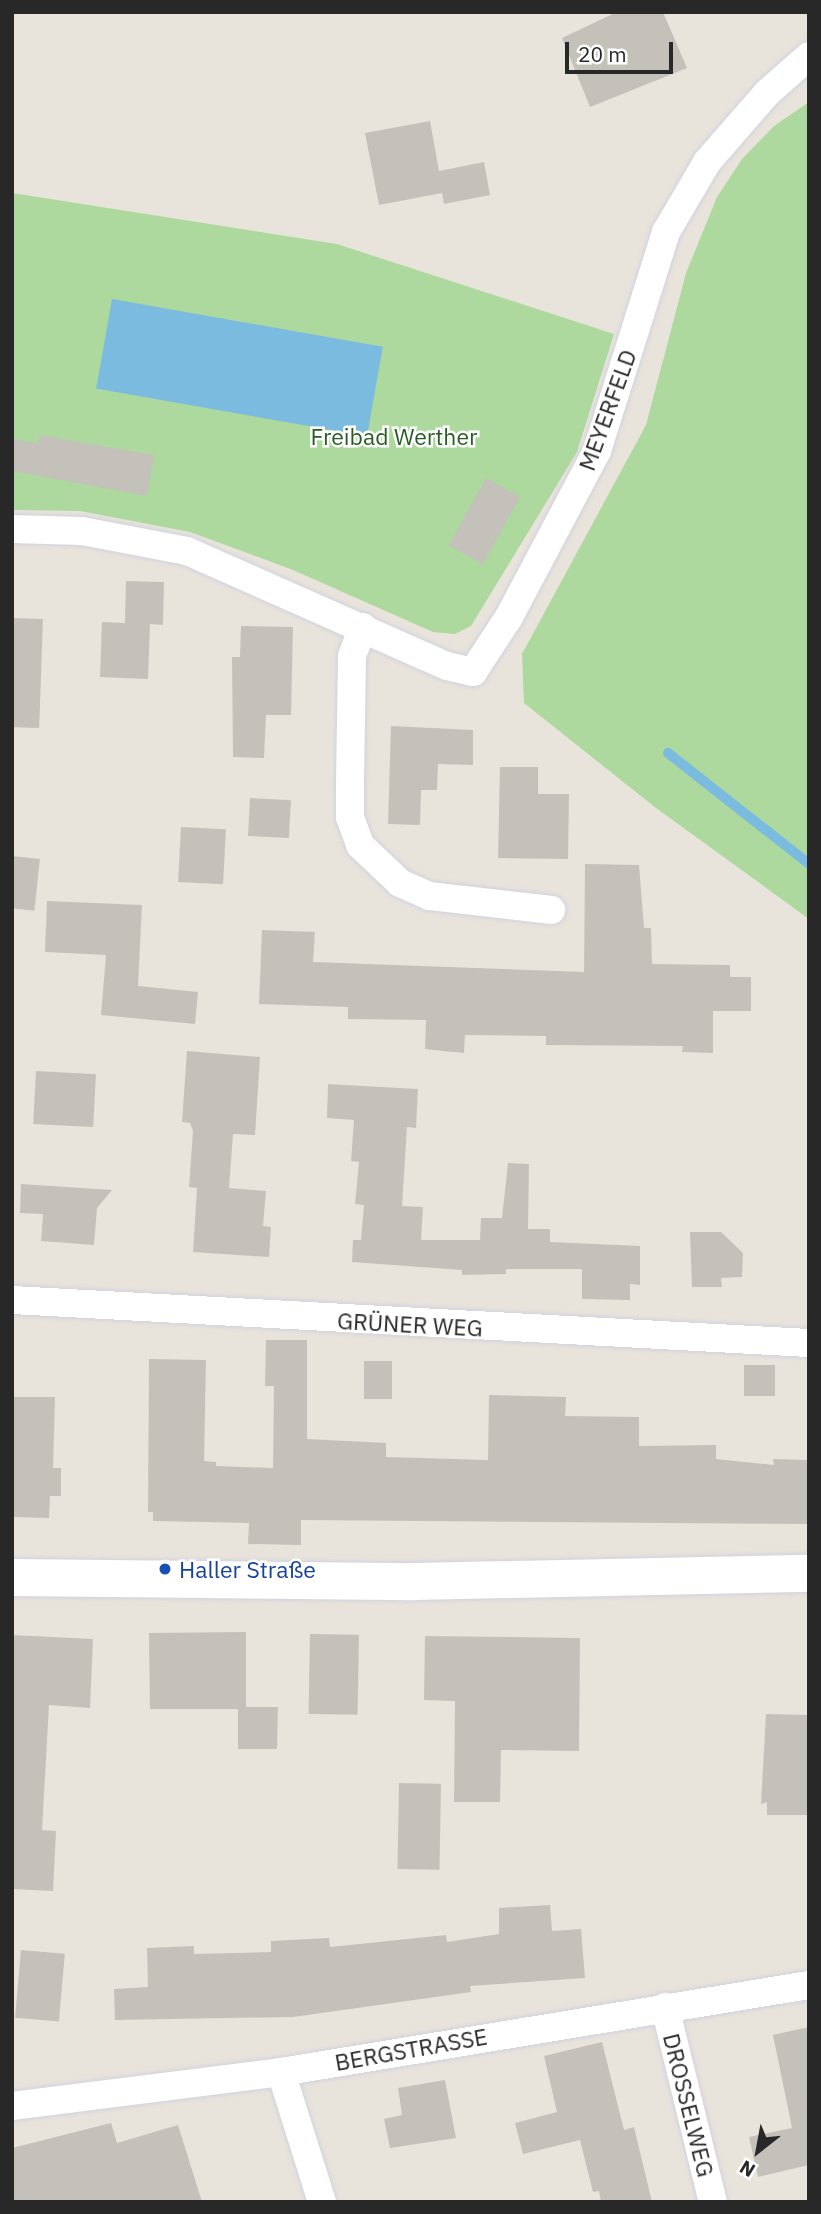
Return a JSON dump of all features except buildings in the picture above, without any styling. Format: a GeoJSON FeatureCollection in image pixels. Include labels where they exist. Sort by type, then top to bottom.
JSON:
{"type":"FeatureCollection","features":[{"type":"Feature","properties":{"kind":"street","name":"MEYERFELD"},"geometry":{"type":"LineString","coordinates":[[12,529],[82,531],[187,551],[363,626],[462,672],[480,668],[597,451],[666,232],[707,162],[767,93],[809,56]]}},
{"type":"Feature","properties":{"kind":"street"},"geometry":{"type":"LineString","coordinates":[[363,626],[352,656],[349,788],[351,817],[360,845],[400,883],[429,896],[551,910]]}},
{"type":"Feature","properties":{"kind":"street","name":"GRÜNER WEG"},"geometry":{"type":"LineString","coordinates":[[12,1300],[809,1343]]}},
{"type":"Feature","properties":{"kind":"street"},"geometry":{"type":"LineString","coordinates":[[12,1577],[414,1581],[809,1573]]}},
{"type":"Feature","properties":{"kind":"street","name":"BERGSTRASSE"},"geometry":{"type":"LineString","coordinates":[[12,2106],[281,2072],[809,1984]]}},
{"type":"Feature","properties":{"kind":"street","name":"DROSSELWEG"},"geometry":{"type":"LineString","coordinates":[[666,2007],[713,2202]]}},
{"type":"Feature","properties":{"kind":"street"},"geometry":{"type":"LineString","coordinates":[[281,2072],[322,2202]]}},
{"type":"Feature","properties":{"kind":"green space"},"geometry":{"type":"Polygon","coordinates":[[[809,102],[809,919],[656,808],[524,703],[522,654],[646,425],[686,273],[717,197],[742,159],[774,126],[809,102]]]}},
{"type":"Feature","properties":{"kind":"green space","name":"Freibad Werther"},"geometry":{"type":"Polygon","coordinates":[[[12,193],[337,244],[614,334],[577,452],[471,626],[455,634],[433,632],[293,570],[190,532],[80,511],[12,510],[12,193]]]}},
{"type":"Feature","properties":{"kind":"water"},"geometry":{"type":"Polygon","coordinates":[[[112,299],[383,347],[367,436],[96,389],[112,299]]]}},
{"type":"Feature","properties":{"kind":"waterway"},"geometry":{"type":"LineString","coordinates":[[668,753],[809,864]]}},
{"type":"Feature","properties":{"kind":"place","name":"Haller Straße"},"geometry":{"type":"Point","coordinates":[165,1569]}}]}
